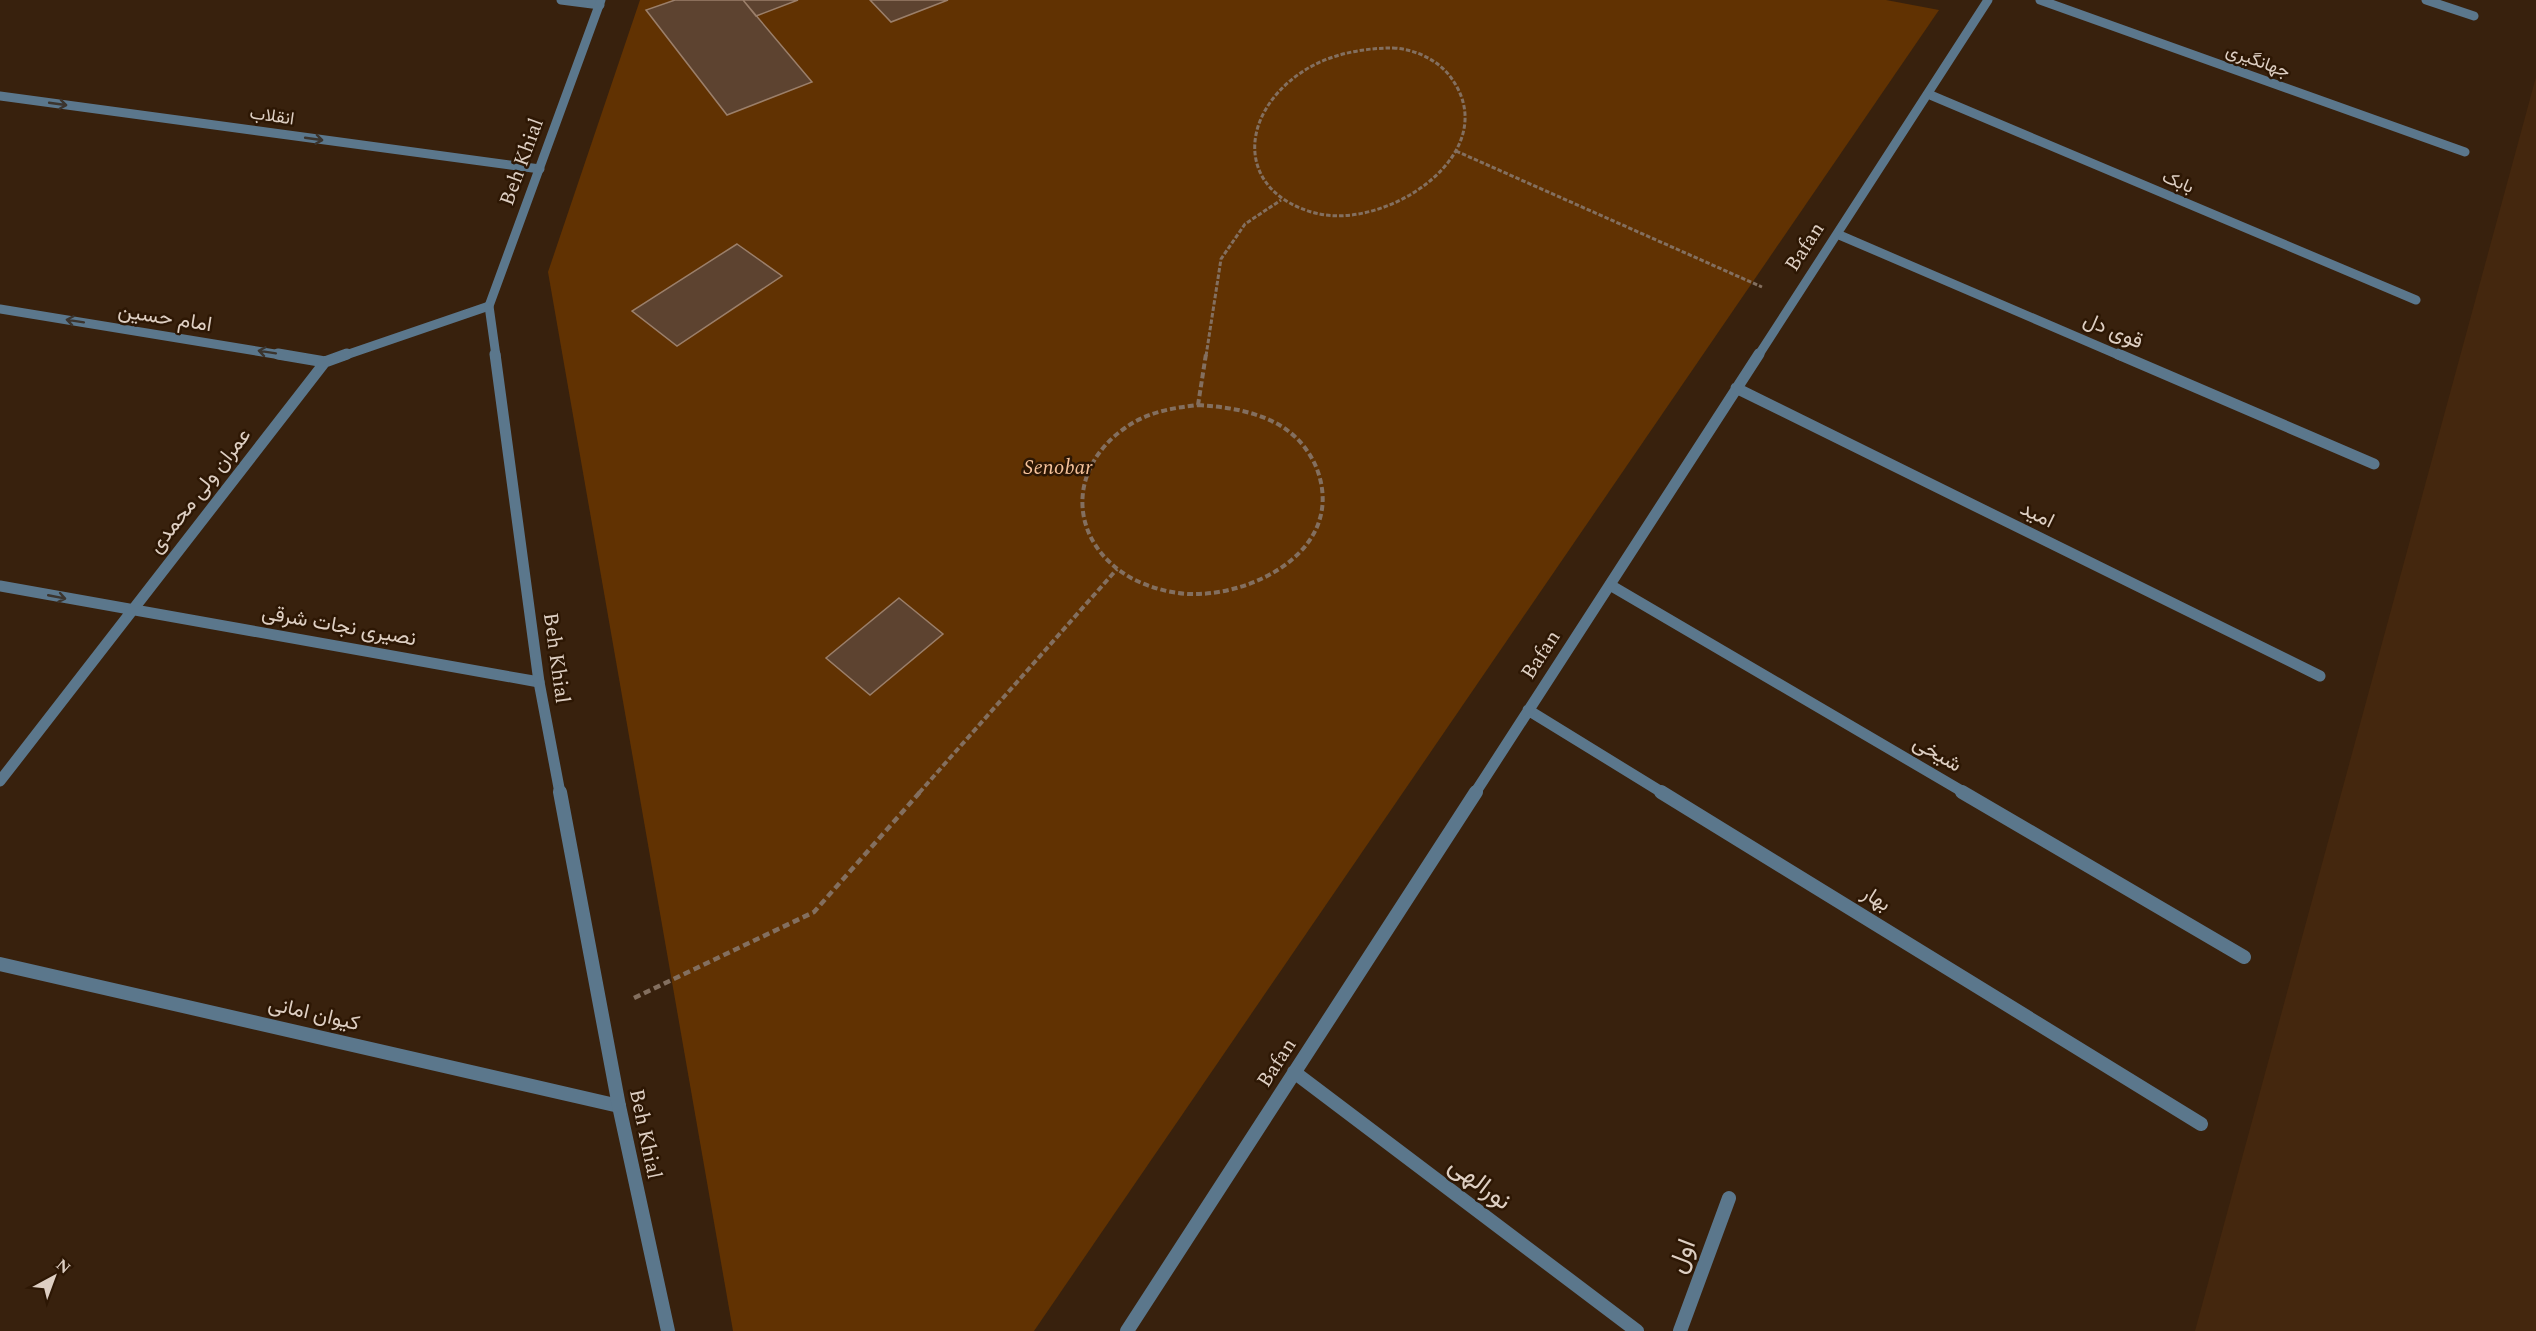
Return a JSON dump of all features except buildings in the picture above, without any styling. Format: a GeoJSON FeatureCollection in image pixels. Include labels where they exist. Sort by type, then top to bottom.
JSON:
{"type":"FeatureCollection","features":[{"type":"Feature","properties":{"kind":"street"},"geometry":{"type":"LineString","coordinates":[[561,0],[600,3]]}},
{"type":"Feature","properties":{"kind":"street","name":"Bafan"},"geometry":{"type":"LineString","coordinates":[[1127,1331],[1988,0]]}},
{"type":"Feature","properties":{"kind":"street","name":"جهانگیری"},"geometry":{"type":"LineString","coordinates":[[2040,0],[2465,152]]}},
{"type":"Feature","properties":{"kind":"street"},"geometry":{"type":"LineString","coordinates":[[2426,0],[2474,16]]}},
{"type":"Feature","properties":{"kind":"street","name":"Beh Khial"},"geometry":{"type":"LineString","coordinates":[[600,3],[489,306],[539,682],[619,1106],[668,1331]]}},
{"type":"Feature","properties":{"kind":"street","name":"بابک"},"geometry":{"type":"LineString","coordinates":[[1928,94],[2416,300]]}},
{"type":"Feature","properties":{"kind":"street","name":"انقلاب"},"geometry":{"type":"LineString","coordinates":[[0,96],[540,169]]}},
{"type":"Feature","properties":{"kind":"street","name":"قوی دل"},"geometry":{"type":"LineString","coordinates":[[1837,234],[2374,464]]}},
{"type":"Feature","properties":{"kind":"street"},"geometry":{"type":"LineString","coordinates":[[325,362],[489,306]]}},
{"type":"Feature","properties":{"kind":"street","name":"امام حسین"},"geometry":{"type":"LineString","coordinates":[[0,309],[325,362]]}},
{"type":"Feature","properties":{"kind":"street","name":"عمران ولی محمدی"},"geometry":{"type":"LineString","coordinates":[[0,781],[325,362]]}},
{"type":"Feature","properties":{"kind":"street","name":"امید"},"geometry":{"type":"LineString","coordinates":[[1736,388],[2320,676]]}},
{"type":"Feature","properties":{"kind":"street","name":"شیخی"},"geometry":{"type":"LineString","coordinates":[[1610,585],[2244,957]]}},
{"type":"Feature","properties":{"kind":"street","name":"نصیری نجات شرقی"},"geometry":{"type":"LineString","coordinates":[[0,586],[539,682]]}},
{"type":"Feature","properties":{"kind":"street","name":"بهار"},"geometry":{"type":"LineString","coordinates":[[1528,710],[2201,1124]]}},
{"type":"Feature","properties":{"kind":"street","name":"کیوان امانی"},"geometry":{"type":"LineString","coordinates":[[0,964],[619,1106]]}},
{"type":"Feature","properties":{"kind":"street","name":"نورالهی"},"geometry":{"type":"LineString","coordinates":[[1294,1072],[1637,1331]]}},
{"type":"Feature","properties":{"kind":"street","name":"اول"},"geometry":{"type":"LineString","coordinates":[[1680,1331],[1729,1198]]}},
{"type":"Feature","properties":{"kind":"path"},"geometry":{"type":"LineString","coordinates":[[1362,49],[1402,49],[1436,61],[1458,83],[1468,111],[1461,145],[1456,151],[1437,177],[1402,201],[1360,215],[1316,214],[1281,200],[1259,175],[1253,144],[1264,111],[1290,81],[1324,60],[1362,49]]}},
{"type":"Feature","properties":{"kind":"path"},"geometry":{"type":"LineString","coordinates":[[1456,151],[1794,301]]}},
{"type":"Feature","properties":{"kind":"path"},"geometry":{"type":"LineString","coordinates":[[1197,405],[1221,258],[1245,224],[1281,200]]}},
{"type":"Feature","properties":{"kind":"path"},"geometry":{"type":"LineString","coordinates":[[1197,405],[1226,406],[1252,412],[1277,424],[1298,440],[1313,459],[1322,481],[1323,505],[1317,528],[1303,550],[1283,569],[1258,583],[1228,592],[1196,595],[1168,591],[1140,583],[1117,569],[1099,552],[1087,532],[1081,511],[1082,488],[1088,467],[1102,447],[1121,430],[1144,417],[1170,408],[1197,405]]}},
{"type":"Feature","properties":{"kind":"path"},"geometry":{"type":"LineString","coordinates":[[601,1014],[814,912],[1117,569]]}},
{"type":"Feature","properties":{"kind":"shaded area"},"geometry":{"type":"Polygon","coordinates":[[[2536,77],[2536,1331],[2195,1331],[2536,77]]]}},
{"type":"Feature","properties":{"kind":"green space","name":"Senobar"},"geometry":{"type":"Polygon","coordinates":[[[640,0],[1886,0],[1939,10],[1034,1331],[733,1331],[548,272],[640,0]]]}}]}
